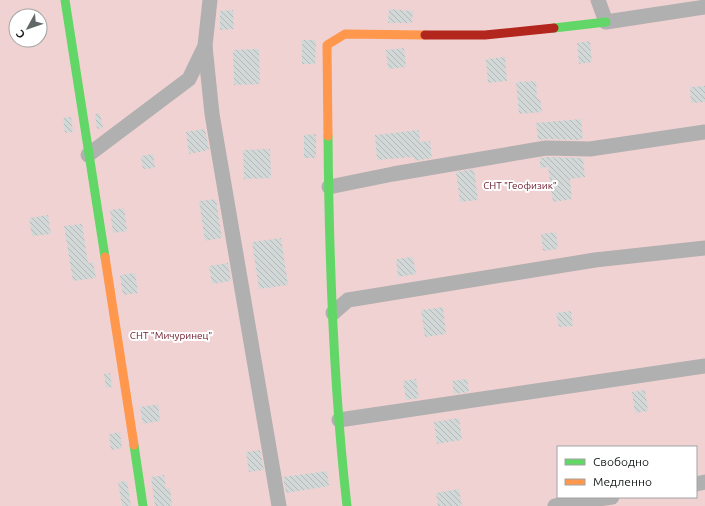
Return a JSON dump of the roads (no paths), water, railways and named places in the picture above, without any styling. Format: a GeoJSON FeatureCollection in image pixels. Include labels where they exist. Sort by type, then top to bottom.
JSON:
{"type":"FeatureCollection","features":[{"type":"Feature","properties":{"kind":"street"},"geometry":{"type":"LineString","coordinates":[[65,0],[143,506]]}},
{"type":"Feature","properties":{"kind":"street"},"geometry":{"type":"LineString","coordinates":[[210,0],[205,46],[212,114],[279,506]]}},
{"type":"Feature","properties":{"kind":"street"},"geometry":{"type":"LineString","coordinates":[[598,0],[606,22]]}},
{"type":"Feature","properties":{"kind":"street"},"geometry":{"type":"LineString","coordinates":[[347,506],[339,420],[329,232],[327,45],[345,34],[485,35],[606,22],[705,7]]}},
{"type":"Feature","properties":{"kind":"street"},"geometry":{"type":"LineString","coordinates":[[88,155],[189,79],[205,46]]}},
{"type":"Feature","properties":{"kind":"street"},"geometry":{"type":"LineString","coordinates":[[329,187],[393,174],[546,148],[590,149],[705,132]]}},
{"type":"Feature","properties":{"kind":"street"},"geometry":{"type":"LineString","coordinates":[[333,313],[348,300],[595,260],[705,248]]}},
{"type":"Feature","properties":{"kind":"street"},"geometry":{"type":"LineString","coordinates":[[339,420],[705,366]]}},
{"type":"Feature","properties":{"kind":"street"},"geometry":{"type":"LineString","coordinates":[[555,506],[606,498]]}},
{"type":"Feature","properties":{"kind":"park label","name":"СНТ \"Геофизик\""},"geometry":{"type":"Point","coordinates":[520,185]}},
{"type":"Feature","properties":{"kind":"park label","name":"СНТ \"Мичуринец\""},"geometry":{"type":"Point","coordinates":[171,335]}}]}
